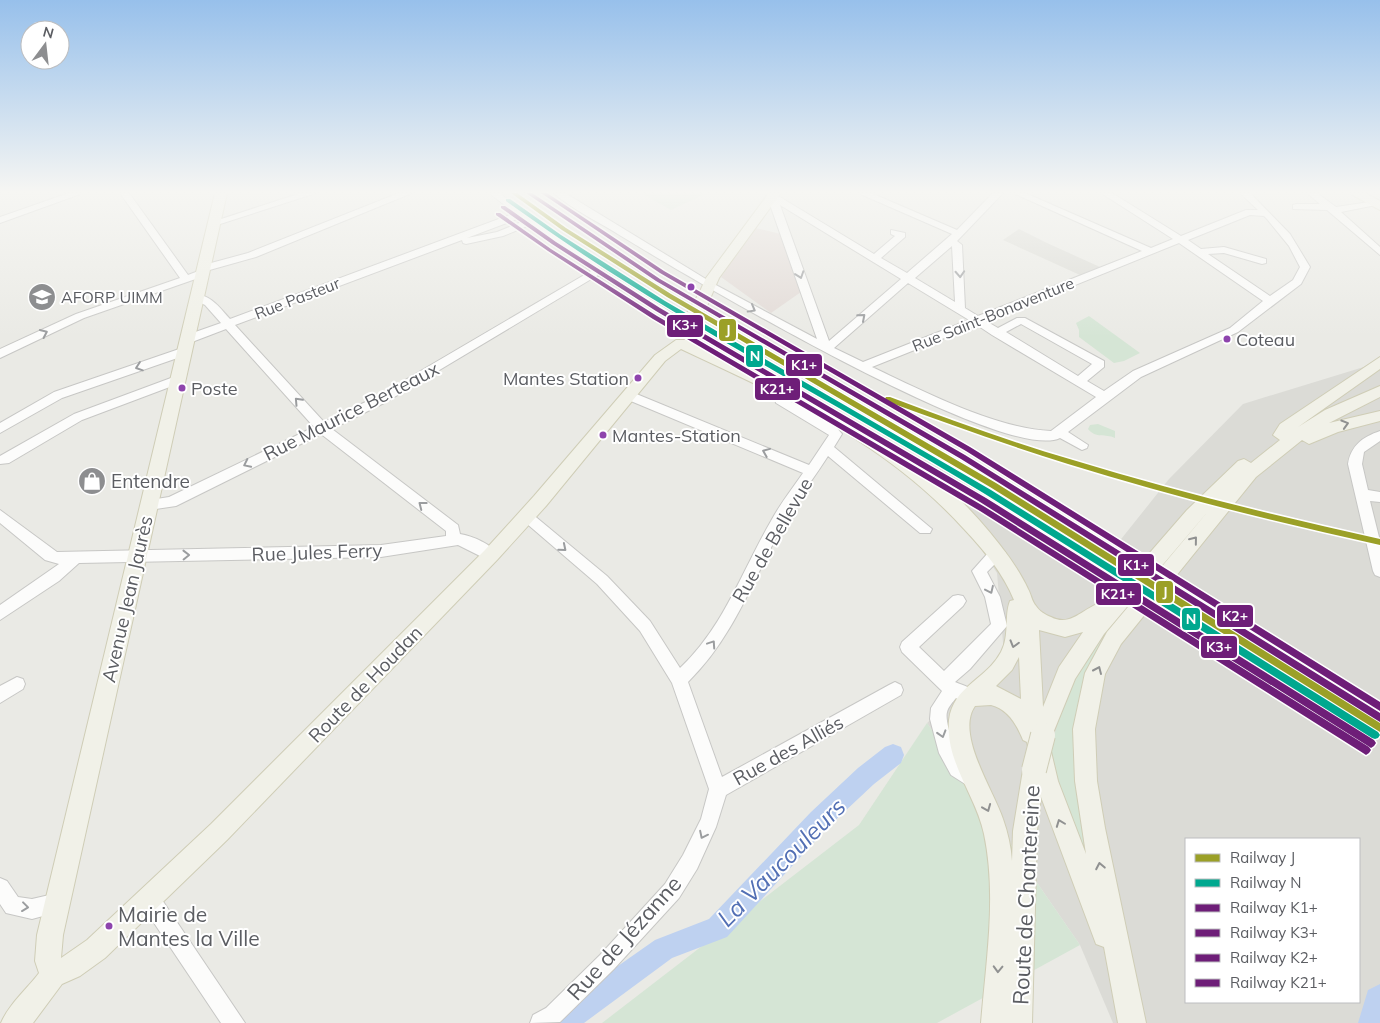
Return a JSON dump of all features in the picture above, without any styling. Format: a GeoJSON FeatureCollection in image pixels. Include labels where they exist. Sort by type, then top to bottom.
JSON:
{"type":"FeatureCollection","features":[{"type":"Feature","properties":{"kind":"main road","name":"Avenue Jean Jaurès"},"geometry":{"type":"LineString","coordinates":[[53,976],[49,968],[48,946],[210,241]]}},
{"type":"Feature","properties":{"kind":"main road"},"geometry":{"type":"LineString","coordinates":[[741,241],[720,269],[686,334],[712,361],[842,420],[893,452],[936,486],[958,507],[981,535],[1017,586],[1026,610],[1030,630],[1029,663],[1033,716],[1041,779]]}},
{"type":"Feature","properties":{"kind":"main road","name":"Route de Houdan"},"geometry":{"type":"LineString","coordinates":[[15,1023],[36,1000],[53,976],[71,967],[96,950],[148,898],[219,832],[491,555],[526,517],[666,352],[686,334]]}},
{"type":"Feature","properties":{"kind":"main road"},"geometry":{"type":"LineString","coordinates":[[1281,435],[1286,428],[1380,362]]}},
{"type":"Feature","properties":{"kind":"main road"},"geometry":{"type":"LineString","coordinates":[[1281,435],[1338,404],[1380,385]]}},
{"type":"Feature","properties":{"kind":"main road"},"geometry":{"type":"LineString","coordinates":[[1129,1011],[1093,828],[1085,766],[1084,730],[1095,674],[1114,638],[1250,473],[1295,437],[1331,414],[1380,391]]}},
{"type":"Feature","properties":{"kind":"main road"},"geometry":{"type":"LineString","coordinates":[[1242,482],[1306,439],[1334,427],[1380,416]]}},
{"type":"Feature","properties":{"kind":"main road","name":"Route de Chantereine"},"geometry":{"type":"LineString","coordinates":[[1018,1023],[1025,831],[1041,779],[1043,735],[1066,674],[1097,628],[1193,515],[1222,485],[1281,435]]}},
{"type":"Feature","properties":{"kind":"main road"},"geometry":{"type":"LineString","coordinates":[[956,690],[1005,663],[1011,654],[1018,624],[1016,602],[996,556]]}},
{"type":"Feature","properties":{"kind":"main road"},"geometry":{"type":"LineString","coordinates":[[1026,610],[1049,626],[1070,629],[1080,626],[1126,593]]}},
{"type":"Feature","properties":{"kind":"main road"},"geometry":{"type":"LineString","coordinates":[[956,690],[997,696],[1008,700],[1018,708],[1026,722],[1041,779],[1090,896],[1129,1011]]}},
{"type":"Feature","properties":{"kind":"main road"},"geometry":{"type":"LineString","coordinates":[[956,690],[962,709],[960,734],[965,756],[994,826],[1000,869],[996,1023]]}},
{"type":"Feature","properties":{"kind":"street"},"geometry":{"type":"LineString","coordinates":[[158,241],[185,278]]}},
{"type":"Feature","properties":{"kind":"street"},"geometry":{"type":"LineString","coordinates":[[0,354],[80,316],[288,241]]}},
{"type":"Feature","properties":{"kind":"street","name":"Rue Pasteur"},"geometry":{"type":"LineString","coordinates":[[0,429],[58,395],[186,345],[228,324],[449,241]]}},
{"type":"Feature","properties":{"kind":"street"},"geometry":{"type":"LineString","coordinates":[[446,242],[452,244],[470,241]]}},
{"type":"Feature","properties":{"kind":"street"},"geometry":{"type":"LineString","coordinates":[[555,241],[686,334]]}},
{"type":"Feature","properties":{"kind":"street"},"geometry":{"type":"LineString","coordinates":[[637,241],[689,272],[707,292],[861,367],[986,422],[1015,432],[1051,436],[1137,374],[1234,330],[1270,301],[1288,290],[1297,282],[1305,267],[1297,250],[1289,241]]}},
{"type":"Feature","properties":{"kind":"street"},"geometry":{"type":"LineString","coordinates":[[787,241],[826,350]]}},
{"type":"Feature","properties":{"kind":"street"},"geometry":{"type":"LineString","coordinates":[[845,241],[1104,397]]}},
{"type":"Feature","properties":{"kind":"street"},"geometry":{"type":"LineString","coordinates":[[874,259],[895,241]]}},
{"type":"Feature","properties":{"kind":"street"},"geometry":{"type":"LineString","coordinates":[[826,350],[950,241]]}},
{"type":"Feature","properties":{"kind":"street"},"geometry":{"type":"LineString","coordinates":[[955,241],[960,271],[961,307],[958,308]]}},
{"type":"Feature","properties":{"kind":"street"},"geometry":{"type":"LineString","coordinates":[[1126,241],[1150,251]]}},
{"type":"Feature","properties":{"kind":"street","name":"Rue Saint-Bonaventure"},"geometry":{"type":"LineString","coordinates":[[861,367],[976,321],[988,318],[1176,241]]}},
{"type":"Feature","properties":{"kind":"street"},"geometry":{"type":"LineString","coordinates":[[1179,241],[1270,301]]}},
{"type":"Feature","properties":{"kind":"street"},"geometry":{"type":"LineString","coordinates":[[1368,241],[1380,252]]}},
{"type":"Feature","properties":{"kind":"street"},"geometry":{"type":"LineString","coordinates":[[1198,252],[1224,250],[1262,261]]}},
{"type":"Feature","properties":{"kind":"street"},"geometry":{"type":"LineString","coordinates":[[689,272],[713,273],[720,269]]}},
{"type":"Feature","properties":{"kind":"street","name":"Rue Maurice Berteaux"},"geometry":{"type":"LineString","coordinates":[[149,505],[171,502],[382,399],[598,272]]}},
{"type":"Feature","properties":{"kind":"street"},"geometry":{"type":"LineString","coordinates":[[198,297],[209,303],[322,428],[453,530],[453,538],[462,539],[491,555]]}},
{"type":"Feature","properties":{"kind":"street"},"geometry":{"type":"LineString","coordinates":[[996,333],[1037,314]]}},
{"type":"Feature","properties":{"kind":"street"},"geometry":{"type":"LineString","coordinates":[[1021,320],[1100,364],[1078,382]]}},
{"type":"Feature","properties":{"kind":"street"},"geometry":{"type":"LineString","coordinates":[[4,460],[78,417],[178,379]]}},
{"type":"Feature","properties":{"kind":"street","name":"Rue de Bellevue"},"geometry":{"type":"LineString","coordinates":[[680,680],[692,670],[711,646],[777,523],[836,434],[780,400],[779,390]]}},
{"type":"Feature","properties":{"kind":"street"},"geometry":{"type":"LineString","coordinates":[[630,396],[811,471]]}},
{"type":"Feature","properties":{"kind":"street"},"geometry":{"type":"LineString","coordinates":[[1058,432],[1082,445]]}},
{"type":"Feature","properties":{"kind":"street"},"geometry":{"type":"LineString","coordinates":[[1380,436],[1361,446],[1356,455],[1355,464],[1380,570]]}},
{"type":"Feature","properties":{"kind":"street"},"geometry":{"type":"LineString","coordinates":[[1361,446],[1380,448]]}},
{"type":"Feature","properties":{"kind":"street"},"geometry":{"type":"LineString","coordinates":[[827,448],[924,529]]}},
{"type":"Feature","properties":{"kind":"street"},"geometry":{"type":"LineString","coordinates":[[1361,494],[1380,497]]}},
{"type":"Feature","properties":{"kind":"street","name":"Rue Jules Ferry"},"geometry":{"type":"LineString","coordinates":[[0,515],[50,556],[57,558],[381,551],[447,542],[453,538]]}},
{"type":"Feature","properties":{"kind":"street","name":"Rue des Alliés"},"geometry":{"type":"LineString","coordinates":[[526,517],[602,580],[645,626],[680,680],[718,789],[895,690]]}},
{"type":"Feature","properties":{"kind":"street"},"geometry":{"type":"LineString","coordinates":[[958,601],[908,647],[956,690],[964,664],[999,626],[997,607],[991,588],[979,571],[996,556]]}},
{"type":"Feature","properties":{"kind":"street"},"geometry":{"type":"LineString","coordinates":[[0,613],[54,577],[75,558]]}},
{"type":"Feature","properties":{"kind":"street"},"geometry":{"type":"LineString","coordinates":[[0,695],[17,684]]}},
{"type":"Feature","properties":{"kind":"street","name":"Rue de Jézanne"},"geometry":{"type":"LineString","coordinates":[[541,1023],[553,1015],[607,962],[672,891],[690,862],[710,821],[718,789]]}},
{"type":"Feature","properties":{"kind":"street"},"geometry":{"type":"LineString","coordinates":[[0,888],[13,906],[32,909],[58,903]]}},
{"type":"Feature","properties":{"kind":"street"},"geometry":{"type":"LineString","coordinates":[[148,898],[234,1023]]}},
{"type":"Feature","properties":{"kind":"shaded area"},"geometry":{"type":"Polygon","coordinates":[[[746,241],[783,241],[801,292],[771,313],[721,277],[746,241]]]}},
{"type":"Feature","properties":{"kind":"shaded area"},"geometry":{"type":"Polygon","coordinates":[[[1005,241],[1042,241],[1100,267],[1080,275],[1005,241]]]}},
{"type":"Feature","properties":{"kind":"shaded area"},"geometry":{"type":"Polygon","coordinates":[[[1380,362],[1380,1023],[1113,1023],[1080,945],[927,723],[1004,654],[997,573],[923,460],[937,460],[1114,548],[1169,479],[1243,404],[1380,362]]]}},
{"type":"Feature","properties":{"kind":"green space"},"geometry":{"type":"Polygon","coordinates":[[[1089,316],[1140,353],[1124,361],[1114,363],[1079,337],[1076,323],[1089,316]]]}},
{"type":"Feature","properties":{"kind":"green space"},"geometry":{"type":"Polygon","coordinates":[[[1098,424],[1115,431],[1115,438],[1094,434],[1088,429],[1090,425],[1098,424]]]}},
{"type":"Feature","properties":{"kind":"green space"},"geometry":{"type":"Polygon","coordinates":[[[1097,638],[1101,640],[1086,674],[1087,855],[1064,805],[1050,750],[1061,712],[1078,673],[1097,638]]]}},
{"type":"Feature","properties":{"kind":"green space"},"geometry":{"type":"Polygon","coordinates":[[[927,723],[1080,945],[937,1023],[602,1023],[859,825],[927,723]]]}},
{"type":"Feature","properties":{"kind":"waterway","name":"La Vaucouleurs"},"geometry":{"type":"LineString","coordinates":[[561,1023],[664,949],[718,928],[819,820],[866,776],[893,755]]}},
{"type":"Feature","properties":{"kind":"waterway","name":"La Vaucouleurs"},"geometry":{"type":"LineString","coordinates":[[1372,1023],[1377,999],[1380,997]]}},
{"type":"Feature","properties":{"kind":"railway"},"geometry":{"type":"LineString","coordinates":[[568,241],[608,268],[835,397]]}},
{"type":"Feature","properties":{"kind":"railway"},"geometry":{"type":"LineString","coordinates":[[832,396],[996,489]]}},
{"type":"Feature","properties":{"kind":"rail line","name":"K21+"},"geometry":{"type":"LineString","coordinates":[[537,241],[655,318],[982,509],[1366,750]]}},
{"type":"Feature","properties":{"kind":"rail line","name":"K3+"},"geometry":{"type":"LineString","coordinates":[[551,241],[658,310],[983,500],[1371,743]]}},
{"type":"Feature","properties":{"kind":"rail line","name":"N"},"geometry":{"type":"LineString","coordinates":[[566,241],[663,303],[988,492],[1375,735]]}},
{"type":"Feature","properties":{"kind":"rail line","name":"J"},"geometry":{"type":"LineString","coordinates":[[582,241],[669,296],[993,485],[1380,728]]}},
{"type":"Feature","properties":{"kind":"rail line","name":"K1+"},"geometry":{"type":"LineString","coordinates":[[599,241],[658,280],[963,457],[1380,718]]}},
{"type":"Feature","properties":{"kind":"rail line","name":"K2+"},"geometry":{"type":"LineString","coordinates":[[615,241],[662,272],[968,449],[1380,707]]}},
{"type":"Feature","properties":{"kind":"rail line","name":"J"},"geometry":{"type":"LineString","coordinates":[[888,399],[1009,442],[1131,480],[1255,513],[1380,542]]}},
{"type":"Feature","properties":{"kind":"place","name":"AFORP UIMM"},"geometry":{"type":"Point","coordinates":[42,297]}},
{"type":"Feature","properties":{"kind":"place","name":"Coteau"},"geometry":{"type":"Point","coordinates":[1227,339]}},
{"type":"Feature","properties":{"kind":"place","name":"Mantes Station"},"geometry":{"type":"Point","coordinates":[638,378]}},
{"type":"Feature","properties":{"kind":"place","name":"Poste"},"geometry":{"type":"Point","coordinates":[182,388]}},
{"type":"Feature","properties":{"kind":"place","name":"Mantes-Station"},"geometry":{"type":"Point","coordinates":[603,435]}},
{"type":"Feature","properties":{"kind":"place","name":"Entendre"},"geometry":{"type":"Point","coordinates":[92,481]}},
{"type":"Feature","properties":{"kind":"place","name":"Mairie de Mantes la Ville"},"geometry":{"type":"Point","coordinates":[109,926]}}]}
